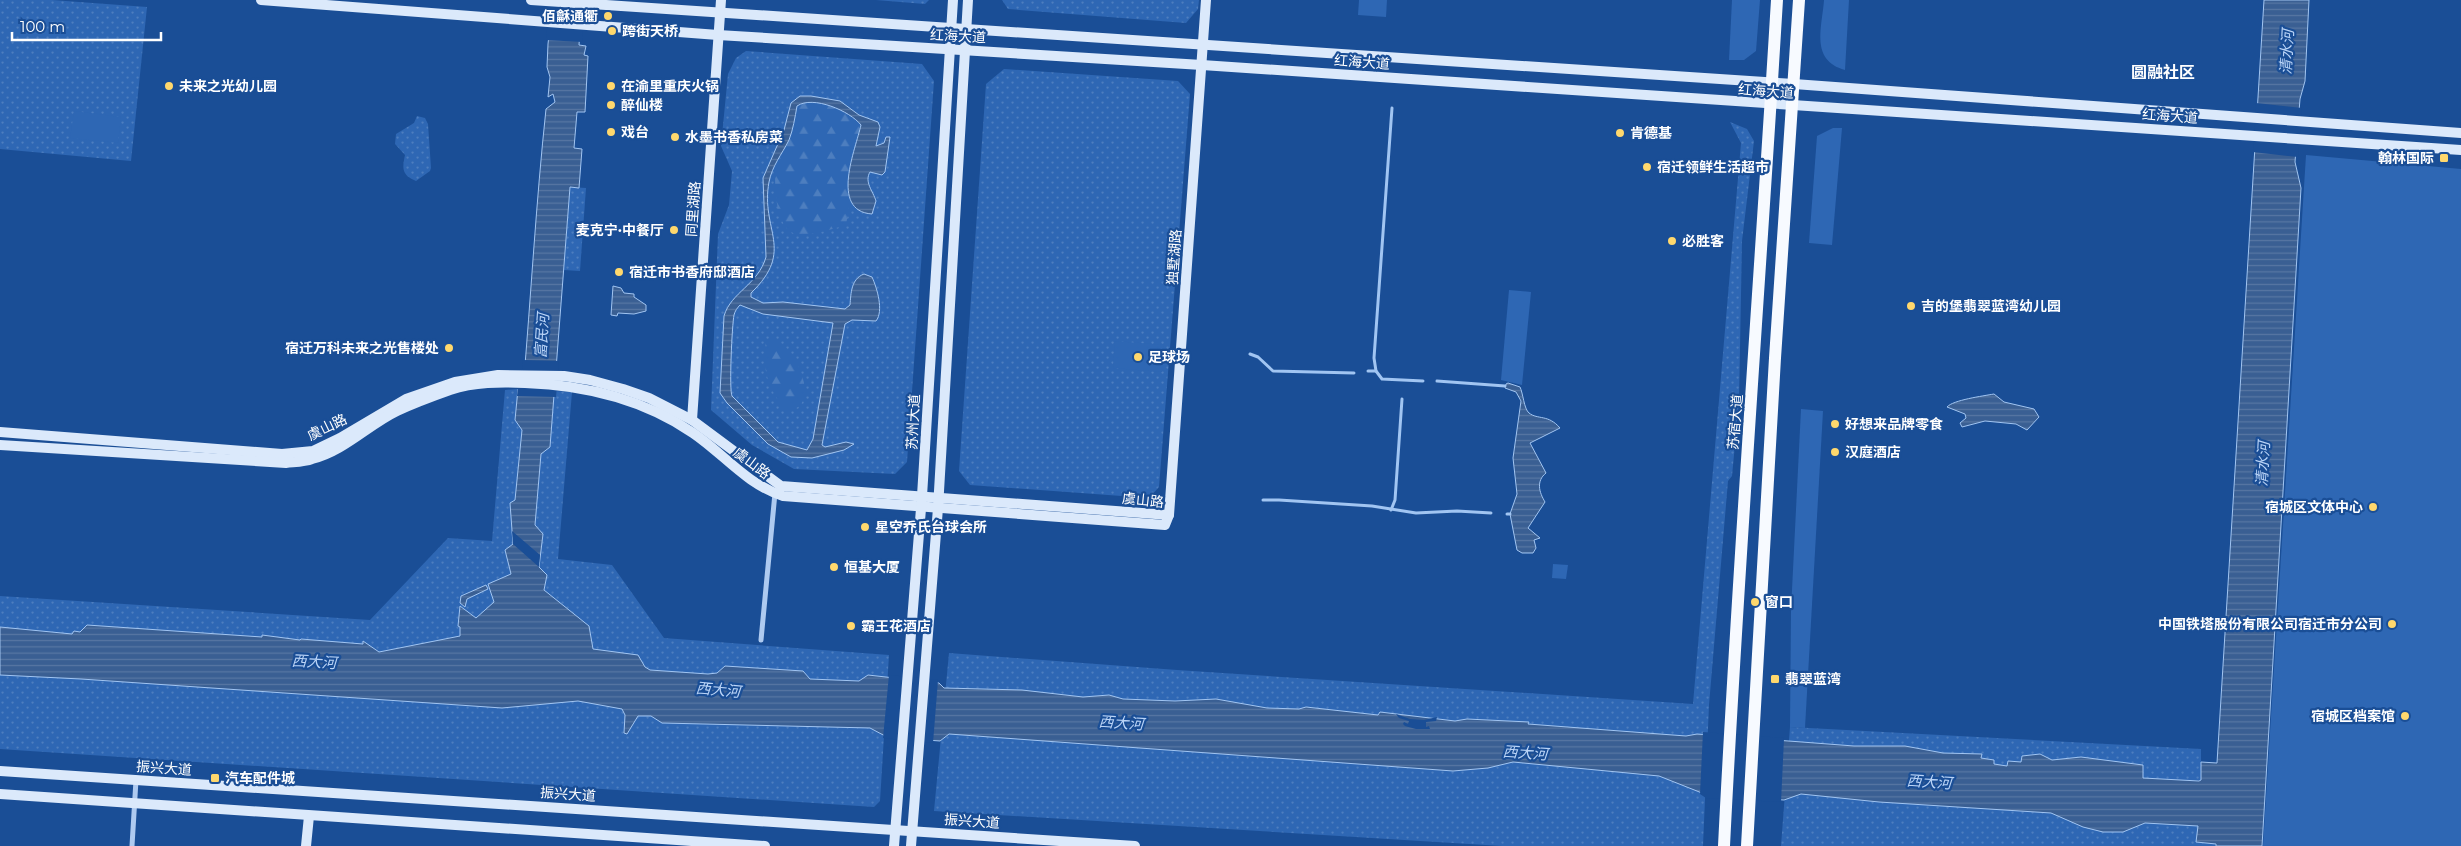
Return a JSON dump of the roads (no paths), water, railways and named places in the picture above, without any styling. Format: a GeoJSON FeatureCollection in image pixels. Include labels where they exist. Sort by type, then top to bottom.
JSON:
{"type":"FeatureCollection","features":[{"type":"Feature","properties":{"kind":"main road","name":"红海大道"},"geometry":{"type":"LineString","coordinates":[[261,0],[718,35],[1202,65],[1772,105],[2247,134],[2461,150]]}},
{"type":"Feature","properties":{"kind":"main road","name":"红海大道"},"geometry":{"type":"LineString","coordinates":[[531,0],[1794,84],[2461,133]]}},
{"type":"Feature","properties":{"kind":"main road","name":"同里湖路"},"geometry":{"type":"LineString","coordinates":[[692,420],[721,0]]}},
{"type":"Feature","properties":{"kind":"main road","name":"苏州大道"},"geometry":{"type":"LineString","coordinates":[[894,846],[922,507],[953,0]]}},
{"type":"Feature","properties":{"kind":"main road"},"geometry":{"type":"LineString","coordinates":[[911,846],[938,503],[968,0]]}},
{"type":"Feature","properties":{"kind":"main road","name":"独墅湖路"},"geometry":{"type":"LineString","coordinates":[[1169,515],[1206,0]]}},
{"type":"Feature","properties":{"kind":"main road","name":"苏宿大道"},"geometry":{"type":"LineString","coordinates":[[1724,846],[1731,706],[1772,105],[1777,0]]}},
{"type":"Feature","properties":{"kind":"main road"},"geometry":{"type":"LineString","coordinates":[[1747,846],[1775,358],[1800,0]]}},
{"type":"Feature","properties":{"kind":"main road","name":"虞山路"},"geometry":{"type":"LineString","coordinates":[[0,432],[282,454],[298,453],[313,451],[332,442],[406,399],[455,382],[498,378],[590,380],[649,398],[692,420],[776,488],[783,496],[922,507],[938,503],[1169,515]]}},
{"type":"Feature","properties":{"kind":"main road","name":"虞山路"},"geometry":{"type":"LineString","coordinates":[[0,445],[246,461],[294,462],[311,460],[327,454],[398,411],[452,390],[498,378]]}},
{"type":"Feature","properties":{"kind":"main road","name":"虞山路"},"geometry":{"type":"LineString","coordinates":[[556,380],[636,402],[694,434],[749,479],[776,488],[922,496],[938,503]]}},
{"type":"Feature","properties":{"kind":"main road","name":"振兴大道"},"geometry":{"type":"LineString","coordinates":[[0,771],[1135,846]]}},
{"type":"Feature","properties":{"kind":"main road"},"geometry":{"type":"LineString","coordinates":[[0,794],[765,846]]}},
{"type":"Feature","properties":{"kind":"main road"},"geometry":{"type":"LineString","coordinates":[[306,846],[309,816]]}},
{"type":"Feature","properties":{"kind":"street"},"geometry":{"type":"LineString","coordinates":[[761,640],[776,488]]}},
{"type":"Feature","properties":{"kind":"street"},"geometry":{"type":"LineString","coordinates":[[132,846],[136,780]]}},
{"type":"Feature","properties":{"kind":"water"},"geometry":{"type":"Polygon","coordinates":[[[553,0],[582,0],[579,45],[586,46],[584,55],[588,56],[585,112],[577,112],[574,148],[582,149],[579,188],[570,187],[550,447],[541,454],[535,525],[543,534],[539,567],[547,575],[544,590],[589,626],[593,649],[638,655],[645,667],[650,670],[708,674],[717,673],[725,666],[803,671],[810,679],[859,681],[868,675],[939,683],[944,688],[1022,690],[1083,697],[1109,695],[1123,699],[1175,701],[1216,699],[1267,708],[1299,709],[1306,707],[1378,715],[1380,712],[1455,721],[1467,719],[1529,722],[1528,724],[1686,736],[1697,734],[1854,746],[1905,746],[1943,753],[1982,754],[1981,758],[1994,760],[1994,764],[2007,766],[2008,761],[2021,762],[2022,756],[2040,754],[2052,760],[2081,757],[2143,765],[2143,778],[2199,781],[2201,780],[2201,762],[2217,763],[2264,0],[2309,0],[2305,81],[2300,99],[2295,162],[2301,188],[2262,846],[2216,846],[2216,844],[2196,842],[2198,826],[2145,823],[2123,832],[2103,832],[2083,827],[2051,813],[1879,802],[1801,794],[1784,800],[1707,795],[1659,776],[1513,762],[1488,768],[1453,771],[949,734],[940,741],[887,737],[870,728],[662,723],[651,716],[638,716],[627,734],[624,733],[625,715],[622,709],[578,701],[502,708],[0,675],[0,627],[72,634],[74,631],[80,632],[87,625],[262,637],[262,635],[300,640],[363,644],[363,641],[379,652],[460,636],[460,627],[458,626],[460,606],[476,618],[494,602],[488,584],[511,574],[505,550],[513,544],[510,503],[515,500],[522,430],[515,420],[518,389],[523,389],[546,109],[555,102],[553,94],[548,97],[550,77],[547,67],[553,0]]]}},
{"type":"Feature","properties":{"kind":"water"},"geometry":{"type":"Polygon","coordinates":[[[800,96],[840,101],[859,115],[878,122],[880,127],[876,146],[884,143],[886,137],[890,137],[885,172],[882,175],[870,172],[868,176],[868,183],[876,201],[872,214],[859,210],[851,202],[848,191],[851,162],[861,125],[849,115],[831,106],[812,102],[797,106],[789,140],[770,176],[767,199],[774,239],[774,252],[772,264],[764,278],[751,293],[751,297],[763,303],[783,302],[845,309],[850,305],[851,291],[856,279],[864,274],[872,277],[879,299],[880,306],[876,321],[852,320],[845,324],[822,445],[825,447],[846,442],[854,444],[844,450],[812,458],[791,457],[768,444],[727,403],[720,393],[724,316],[732,301],[757,275],[766,257],[763,178],[784,130],[791,103],[800,96]],[[740,305],[735,312],[731,357],[732,396],[778,442],[807,450],[813,439],[833,323],[763,314],[740,305]]]}},
{"type":"Feature","properties":{"kind":"water"},"geometry":{"type":"Polygon","coordinates":[[[613,286],[621,288],[624,293],[634,294],[634,297],[646,305],[646,311],[634,314],[618,313],[617,316],[611,315],[613,286]]]}},
{"type":"Feature","properties":{"kind":"water"},"geometry":{"type":"Polygon","coordinates":[[[1508,383],[1520,387],[1529,413],[1547,419],[1560,428],[1530,443],[1546,473],[1540,483],[1541,494],[1545,502],[1528,528],[1540,538],[1534,540],[1536,548],[1533,553],[1522,553],[1517,550],[1510,514],[1517,494],[1513,458],[1521,401],[1516,392],[1505,388],[1508,383]]]}},
{"type":"Feature","properties":{"kind":"water"},"geometry":{"type":"Polygon","coordinates":[[[1994,394],[2004,402],[2034,409],[2039,417],[2027,430],[2016,424],[1985,421],[1962,427],[1960,423],[1966,418],[1965,414],[1947,407],[1962,400],[1994,394]]]}},
{"type":"Feature","properties":{"kind":"water"},"geometry":{"type":"Polygon","coordinates":[[[486,585],[488,589],[467,599],[465,607],[460,603],[461,596],[486,585]]]}},
{"type":"Feature","properties":{"kind":"waterway"},"geometry":{"type":"LineString","coordinates":[[1392,108],[1374,358],[1376,371],[1382,379],[1423,381]]}},
{"type":"Feature","properties":{"kind":"waterway"},"geometry":{"type":"LineString","coordinates":[[1250,354],[1258,357],[1273,371],[1354,373]]}},
{"type":"Feature","properties":{"kind":"waterway"},"geometry":{"type":"LineString","coordinates":[[1368,371],[1376,371]]}},
{"type":"Feature","properties":{"kind":"waterway"},"geometry":{"type":"LineString","coordinates":[[1437,381],[1505,386]]}},
{"type":"Feature","properties":{"kind":"waterway"},"geometry":{"type":"LineString","coordinates":[[1391,510],[1395,500],[1402,399]]}},
{"type":"Feature","properties":{"kind":"waterway"},"geometry":{"type":"LineString","coordinates":[[1263,500],[1372,506],[1416,513],[1457,511],[1491,513]]}},
{"type":"Feature","properties":{"kind":"place","name":"佰龢通衢"},"geometry":{"type":"Point","coordinates":[608,16]}},
{"type":"Feature","properties":{"kind":"place","name":"跨街天桥"},"geometry":{"type":"Point","coordinates":[612,31]}},
{"type":"Feature","properties":{"kind":"place","name":"未来之光幼儿园"},"geometry":{"type":"Point","coordinates":[169,86]}},
{"type":"Feature","properties":{"kind":"place","name":"在渝里重庆火锅"},"geometry":{"type":"Point","coordinates":[611,86]}},
{"type":"Feature","properties":{"kind":"place","name":"醉仙楼"},"geometry":{"type":"Point","coordinates":[611,105]}},
{"type":"Feature","properties":{"kind":"place","name":"戏台"},"geometry":{"type":"Point","coordinates":[611,132]}},
{"type":"Feature","properties":{"kind":"place","name":"肯德基"},"geometry":{"type":"Point","coordinates":[1620,133]}},
{"type":"Feature","properties":{"kind":"place","name":"水墨书香私房菜"},"geometry":{"type":"Point","coordinates":[675,137]}},
{"type":"Feature","properties":{"kind":"place","name":"翰林国际"},"geometry":{"type":"Point","coordinates":[2444,158]}},
{"type":"Feature","properties":{"kind":"place","name":"宿迁领鲜生活超市"},"geometry":{"type":"Point","coordinates":[1647,167]}},
{"type":"Feature","properties":{"kind":"place","name":"麦克宁·中餐厅"},"geometry":{"type":"Point","coordinates":[674,230]}},
{"type":"Feature","properties":{"kind":"place","name":"必胜客"},"geometry":{"type":"Point","coordinates":[1672,241]}},
{"type":"Feature","properties":{"kind":"place","name":"宿迁市书香府邸酒店"},"geometry":{"type":"Point","coordinates":[619,272]}},
{"type":"Feature","properties":{"kind":"place","name":"吉的堡翡翠蓝湾幼儿园"},"geometry":{"type":"Point","coordinates":[1911,306]}},
{"type":"Feature","properties":{"kind":"place","name":"宿迁万科未来之光售楼处"},"geometry":{"type":"Point","coordinates":[449,348]}},
{"type":"Feature","properties":{"kind":"place","name":"足球场"},"geometry":{"type":"Point","coordinates":[1138,357]}},
{"type":"Feature","properties":{"kind":"place","name":"好想来品牌零食"},"geometry":{"type":"Point","coordinates":[1835,424]}},
{"type":"Feature","properties":{"kind":"place","name":"汉庭酒店"},"geometry":{"type":"Point","coordinates":[1835,452]}},
{"type":"Feature","properties":{"kind":"place","name":"宿城区文体中心"},"geometry":{"type":"Point","coordinates":[2373,507]}},
{"type":"Feature","properties":{"kind":"place","name":"星空乔氏台球会所"},"geometry":{"type":"Point","coordinates":[865,527]}},
{"type":"Feature","properties":{"kind":"place","name":"恒基大厦"},"geometry":{"type":"Point","coordinates":[834,567]}},
{"type":"Feature","properties":{"kind":"place","name":"窗口"},"geometry":{"type":"Point","coordinates":[1755,602]}},
{"type":"Feature","properties":{"kind":"place","name":"中国铁塔股份有限公司宿迁市分公司"},"geometry":{"type":"Point","coordinates":[2392,624]}},
{"type":"Feature","properties":{"kind":"place","name":"霸王花酒店"},"geometry":{"type":"Point","coordinates":[851,626]}},
{"type":"Feature","properties":{"kind":"place","name":"翡翠蓝湾"},"geometry":{"type":"Point","coordinates":[1775,679]}},
{"type":"Feature","properties":{"kind":"place","name":"宿城区档案馆"},"geometry":{"type":"Point","coordinates":[2405,716]}},
{"type":"Feature","properties":{"kind":"place","name":"汽车配件城"},"geometry":{"type":"Point","coordinates":[215,778]}},
{"type":"Feature","properties":{"kind":"district","name":"圆融社区"},"geometry":{"type":"Point","coordinates":[2163,72]}},
{"type":"Feature","properties":{"kind":"water label","name":"清水河"},"geometry":{"type":"Point","coordinates":[2287,52]}},
{"type":"Feature","properties":{"kind":"water label","name":"富民河"},"geometry":{"type":"Point","coordinates":[542,336]}},
{"type":"Feature","properties":{"kind":"water label","name":"清水河"},"geometry":{"type":"Point","coordinates":[2263,464]}},
{"type":"Feature","properties":{"kind":"water label","name":"西大河"},"geometry":{"type":"Point","coordinates":[314,662]}},
{"type":"Feature","properties":{"kind":"water label","name":"西大河"},"geometry":{"type":"Point","coordinates":[718,690]}},
{"type":"Feature","properties":{"kind":"water label","name":"西大河"},"geometry":{"type":"Point","coordinates":[1121,723]}},
{"type":"Feature","properties":{"kind":"water label","name":"西大河"},"geometry":{"type":"Point","coordinates":[1525,753]}},
{"type":"Feature","properties":{"kind":"water label","name":"西大河"},"geometry":{"type":"Point","coordinates":[1929,782]}}]}
